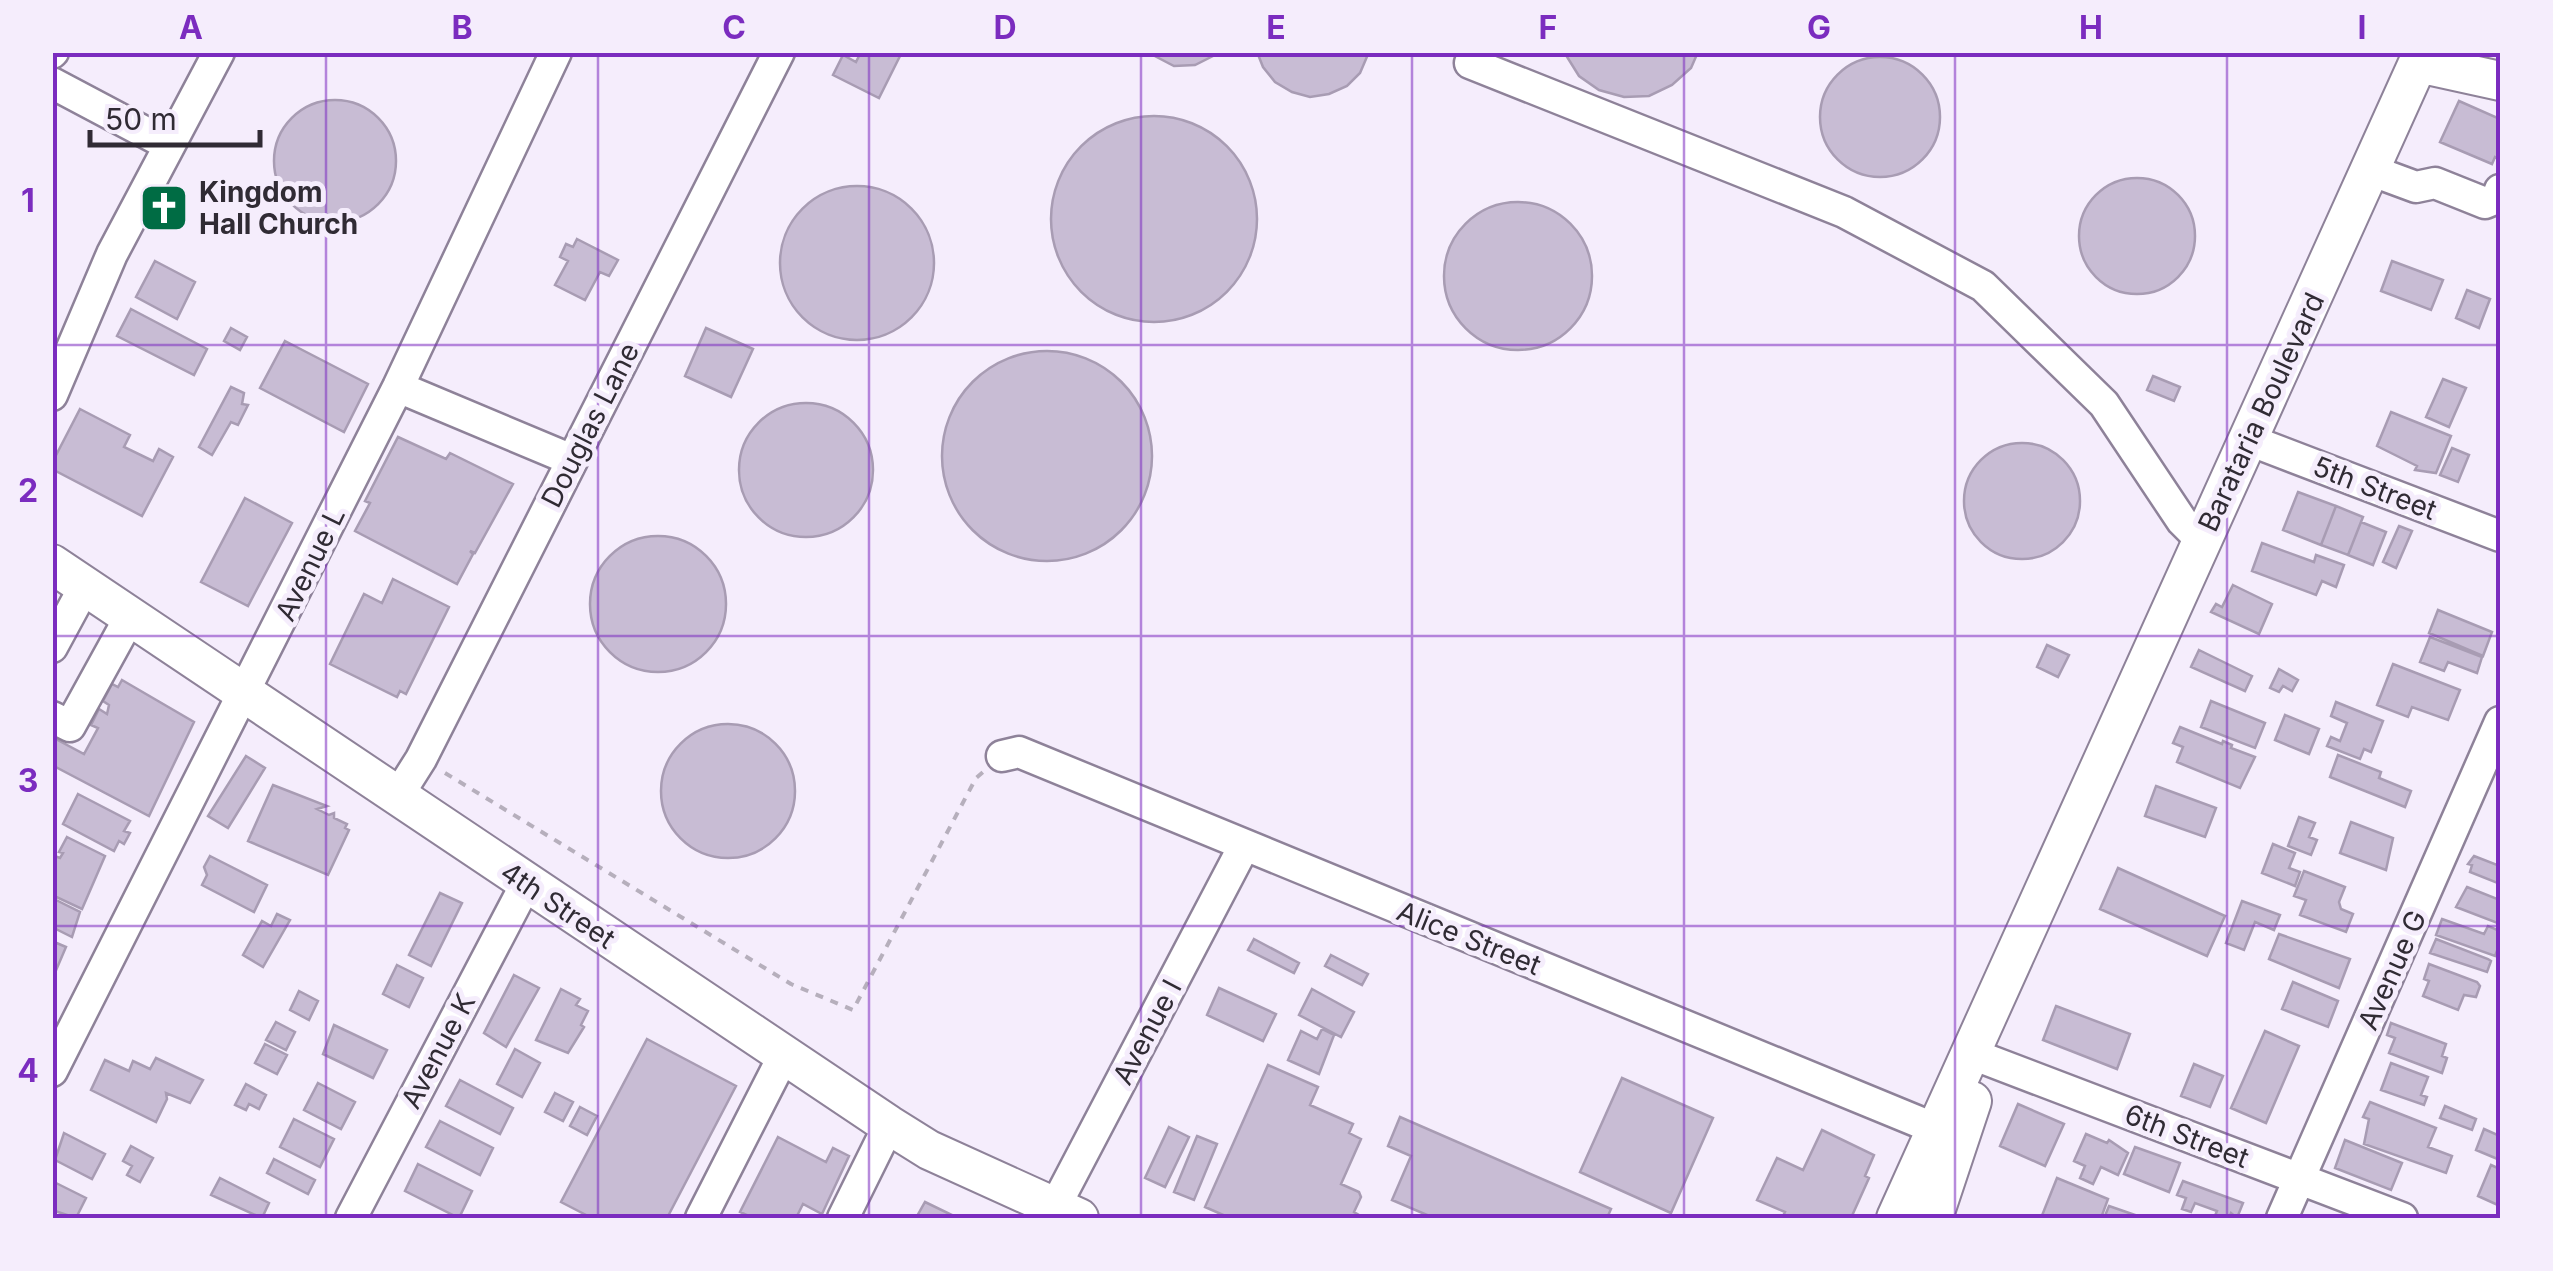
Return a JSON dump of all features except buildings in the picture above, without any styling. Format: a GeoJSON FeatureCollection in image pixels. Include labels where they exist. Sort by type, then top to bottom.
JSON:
{"type":"FeatureCollection","features":[{"type":"Feature","properties":{"kind":"main road"},"geometry":{"type":"LineString","coordinates":[[2421,58],[2500,80]]}},
{"type":"Feature","properties":{"kind":"main road","name":"Barataria Boulevard"},"geometry":{"type":"LineString","coordinates":[[1933,1218],[1980,1058],[2097,772],[2421,58]]}},
{"type":"Feature","properties":{"kind":"main road","name":"4th Street"},"geometry":{"type":"LineString","coordinates":[[52,564],[889,1126],[1061,1215]]}},
{"type":"Feature","properties":{"kind":"main road","name":"Barataria Boulevard"},"geometry":{"type":"LineString","coordinates":[[1896,1218],[1936,1129],[1980,1058]]}},
{"type":"Feature","properties":{"kind":"street"},"geometry":{"type":"LineString","coordinates":[[52,395],[112,254],[218,52]]}},
{"type":"Feature","properties":{"kind":"street","name":"Avenue L"},"geometry":{"type":"LineString","coordinates":[[52,1071],[398,387],[556,52]]}},
{"type":"Feature","properties":{"kind":"street","name":"Douglas Lane"},"geometry":{"type":"LineString","coordinates":[[397,797],[421,758],[779,52]]}},
{"type":"Feature","properties":{"kind":"street"},"geometry":{"type":"LineString","coordinates":[[1470,63],[1844,212],[1984,286],[2104,404],[2182,521],[2202,541]]}},
{"type":"Feature","properties":{"kind":"street"},"geometry":{"type":"LineString","coordinates":[[52,83],[169,145]]}},
{"type":"Feature","properties":{"kind":"street"},"geometry":{"type":"LineString","coordinates":[[2370,170],[2416,187],[2435,183],[2485,203],[2497,198],[2500,190]]}},
{"type":"Feature","properties":{"kind":"street"},"geometry":{"type":"LineString","coordinates":[[398,387],[572,460]]}},
{"type":"Feature","properties":{"kind":"street","name":"5th Street"},"geometry":{"type":"LineString","coordinates":[[2249,440],[2500,536]]}},
{"type":"Feature","properties":{"kind":"street"},"geometry":{"type":"LineString","coordinates":[[52,647],[85,586]]}},
{"type":"Feature","properties":{"kind":"street"},"geometry":{"type":"LineString","coordinates":[[52,717],[70,726],[130,617]]}},
{"type":"Feature","properties":{"kind":"street","name":"Avenue G"},"geometry":{"type":"LineString","coordinates":[[2282,1218],[2500,722]]}},
{"type":"Feature","properties":{"kind":"street","name":"Alice Street"},"geometry":{"type":"LineString","coordinates":[[1002,756],[1019,752],[1936,1129]]}},
{"type":"Feature","properties":{"kind":"street","name":"Avenue I"},"geometry":{"type":"LineString","coordinates":[[1061,1215],[1244,846]]}},
{"type":"Feature","properties":{"kind":"street","name":"Avenue K"},"geometry":{"type":"LineString","coordinates":[[351,1218],[526,884]]}},
{"type":"Feature","properties":{"kind":"street"},"geometry":{"type":"LineString","coordinates":[[701,1218],[784,1057]]}},
{"type":"Feature","properties":{"kind":"street","name":"6th Street"},"geometry":{"type":"LineString","coordinates":[[1980,1058],[2402,1218]]}},
{"type":"Feature","properties":{"kind":"street"},"geometry":{"type":"LineString","coordinates":[[843,1218],[889,1126]]}},
{"type":"Feature","properties":{"kind":"path"},"geometry":{"type":"LineString","coordinates":[[421,758],[790,984],[853,1010],[976,778],[1002,756]]}},
{"type":"Feature","properties":{"kind":"place","name":"Kingdom Hall Church"},"geometry":{"type":"Point","coordinates":[164,208]}}]}
